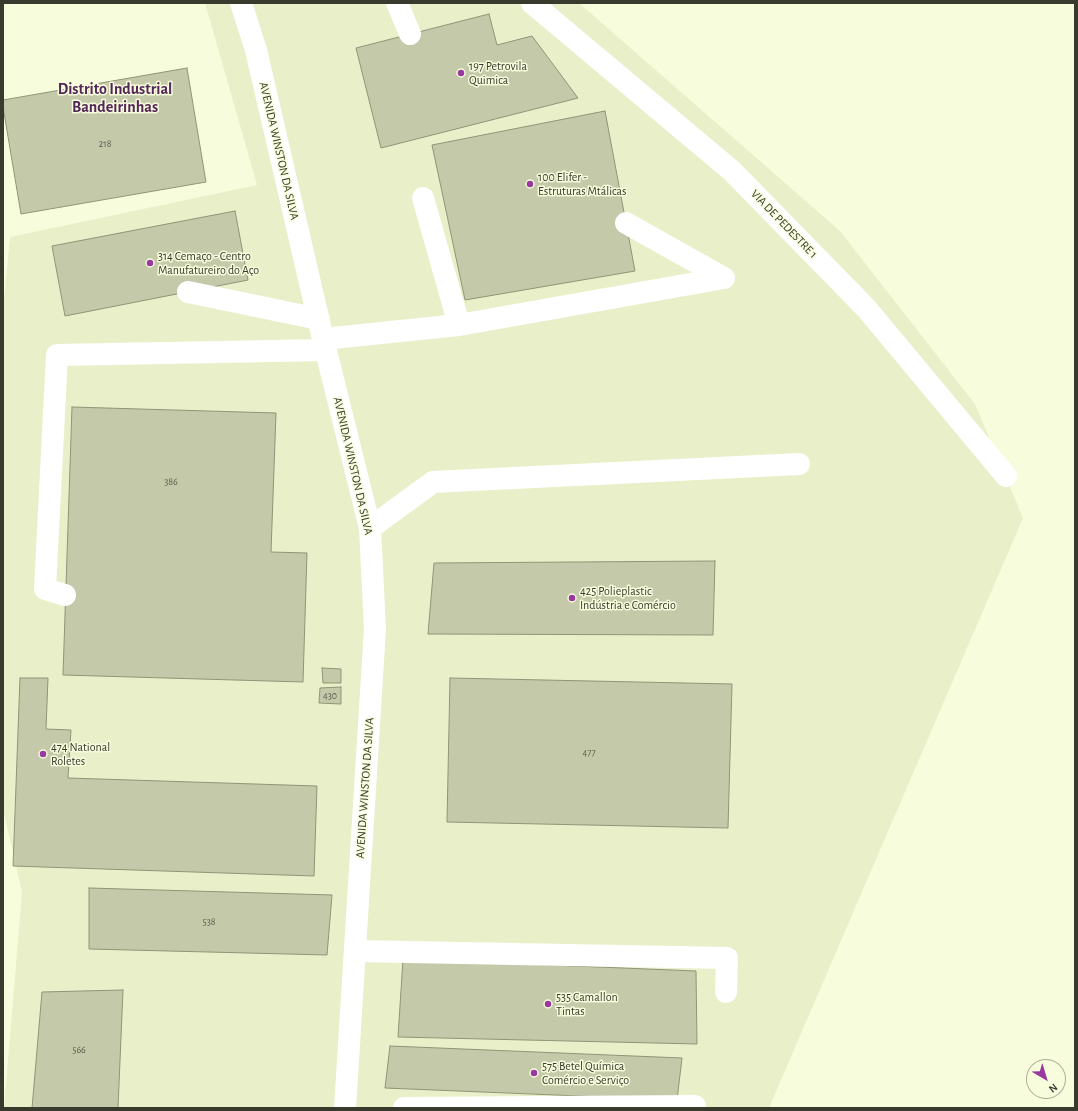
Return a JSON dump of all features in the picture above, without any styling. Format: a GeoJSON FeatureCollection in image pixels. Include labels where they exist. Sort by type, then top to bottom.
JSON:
{"type":"FeatureCollection","features":[{"type":"Feature","properties":{"kind":"street","name":"AVENIDA WINSTON DA SILVA"},"geometry":{"type":"LineString","coordinates":[[241,3],[256,50],[370,528],[374,629],[345,1108]]}},
{"type":"Feature","properties":{"kind":"street"},"geometry":{"type":"LineString","coordinates":[[397,3],[410,34]]}},
{"type":"Feature","properties":{"kind":"street","name":"VIA DE PEDESTRE 1"},"geometry":{"type":"LineString","coordinates":[[532,3],[732,171],[866,308],[1006,476]]}},
{"type":"Feature","properties":{"kind":"street"},"geometry":{"type":"LineString","coordinates":[[423,198],[459,325]]}},
{"type":"Feature","properties":{"kind":"street"},"geometry":{"type":"LineString","coordinates":[[65,595],[45,589],[57,355],[459,325],[724,278],[626,223]]}},
{"type":"Feature","properties":{"kind":"street"},"geometry":{"type":"LineString","coordinates":[[188,292],[323,336]]}},
{"type":"Feature","properties":{"kind":"street"},"geometry":{"type":"LineString","coordinates":[[370,528],[433,482],[799,464]]}},
{"type":"Feature","properties":{"kind":"street"},"geometry":{"type":"LineString","coordinates":[[355,951],[727,958],[726,992]]}},
{"type":"Feature","properties":{"kind":"street"},"geometry":{"type":"LineString","coordinates":[[404,1108],[695,1106]]}},
{"type":"Feature","properties":{"kind":"shaded area"},"geometry":{"type":"Polygon","coordinates":[[[205,3],[579,3],[840,231],[975,404],[1023,518],[769,1108],[4,1108],[22,892],[3,809],[3,311],[10,237],[257,185],[205,3]]]}},
{"type":"Feature","properties":{"kind":"building","name":"197 Petrovila Quimica"},"geometry":{"type":"Polygon","coordinates":[[[489,14],[497,45],[532,36],[578,98],[381,148],[356,48],[489,14]]]}},
{"type":"Feature","properties":{"kind":"building"},"geometry":{"type":"Polygon","coordinates":[[[187,68],[206,182],[21,214],[3,100],[187,68]]]}},
{"type":"Feature","properties":{"kind":"building","name":"100 Elifer - Estruturas Mtálicas"},"geometry":{"type":"Polygon","coordinates":[[[605,111],[635,271],[465,300],[432,145],[605,111]]]}},
{"type":"Feature","properties":{"kind":"building","name":"314 Cemaço - Centro Manufatureiro do Aço"},"geometry":{"type":"Polygon","coordinates":[[[235,211],[248,280],[65,316],[52,246],[235,211]]]}},
{"type":"Feature","properties":{"kind":"building"},"geometry":{"type":"Polygon","coordinates":[[[72,407],[276,413],[271,552],[307,553],[303,682],[63,675],[72,407]]]}},
{"type":"Feature","properties":{"kind":"building","name":"425 Polieplastic Indústria e Comércio"},"geometry":{"type":"Polygon","coordinates":[[[715,561],[713,635],[428,634],[434,563],[715,561]]]}},
{"type":"Feature","properties":{"kind":"building"},"geometry":{"type":"Polygon","coordinates":[[[322,668],[341,669],[341,683],[323,683],[322,668]]]}},
{"type":"Feature","properties":{"kind":"building","name":"474 National Roletes"},"geometry":{"type":"Polygon","coordinates":[[[20,678],[48,678],[46,729],[71,730],[68,778],[317,786],[314,876],[13,866],[20,678]]]}},
{"type":"Feature","properties":{"kind":"building"},"geometry":{"type":"Polygon","coordinates":[[[450,678],[732,684],[728,828],[447,822],[450,678]]]}},
{"type":"Feature","properties":{"kind":"building"},"geometry":{"type":"Polygon","coordinates":[[[341,687],[341,704],[319,703],[320,688],[341,687]]]}},
{"type":"Feature","properties":{"kind":"building"},"geometry":{"type":"Polygon","coordinates":[[[89,888],[332,895],[327,955],[89,949],[89,888]]]}},
{"type":"Feature","properties":{"kind":"building","name":"535 Camallon Tintas"},"geometry":{"type":"Polygon","coordinates":[[[403,959],[696,971],[697,1044],[398,1037],[403,959]]]}},
{"type":"Feature","properties":{"kind":"building"},"geometry":{"type":"Polygon","coordinates":[[[123,990],[118,1108],[32,1108],[42,992],[123,990]]]}},
{"type":"Feature","properties":{"kind":"building","name":"575 Betel Química Comércio e Serviço"},"geometry":{"type":"Polygon","coordinates":[[[390,1046],[682,1058],[677,1100],[385,1088],[390,1046]]]}},
{"type":"Feature","properties":{"kind":"place","name":"197 Petrovila Quimica"},"geometry":{"type":"Point","coordinates":[461,73]}},
{"type":"Feature","properties":{"kind":"place","name":"100 Elifer - Estruturas Mtálicas"},"geometry":{"type":"Point","coordinates":[530,184]}},
{"type":"Feature","properties":{"kind":"place","name":"314 Cemaço - Centro Manufatureiro do Aço"},"geometry":{"type":"Point","coordinates":[150,263]}},
{"type":"Feature","properties":{"kind":"place","name":"425 Polieplastic Indústria e Comércio"},"geometry":{"type":"Point","coordinates":[572,598]}},
{"type":"Feature","properties":{"kind":"place","name":"474 National Roletes"},"geometry":{"type":"Point","coordinates":[43,754]}},
{"type":"Feature","properties":{"kind":"place","name":"535 Camallon Tintas"},"geometry":{"type":"Point","coordinates":[548,1004]}},
{"type":"Feature","properties":{"kind":"place","name":"575 Betel Química Comércio e Serviço"},"geometry":{"type":"Point","coordinates":[534,1073]}},
{"type":"Feature","properties":{"kind":"district","name":"Distrito Industrial Bandeirinhas"},"geometry":{"type":"Point","coordinates":[115,98]}}]}
